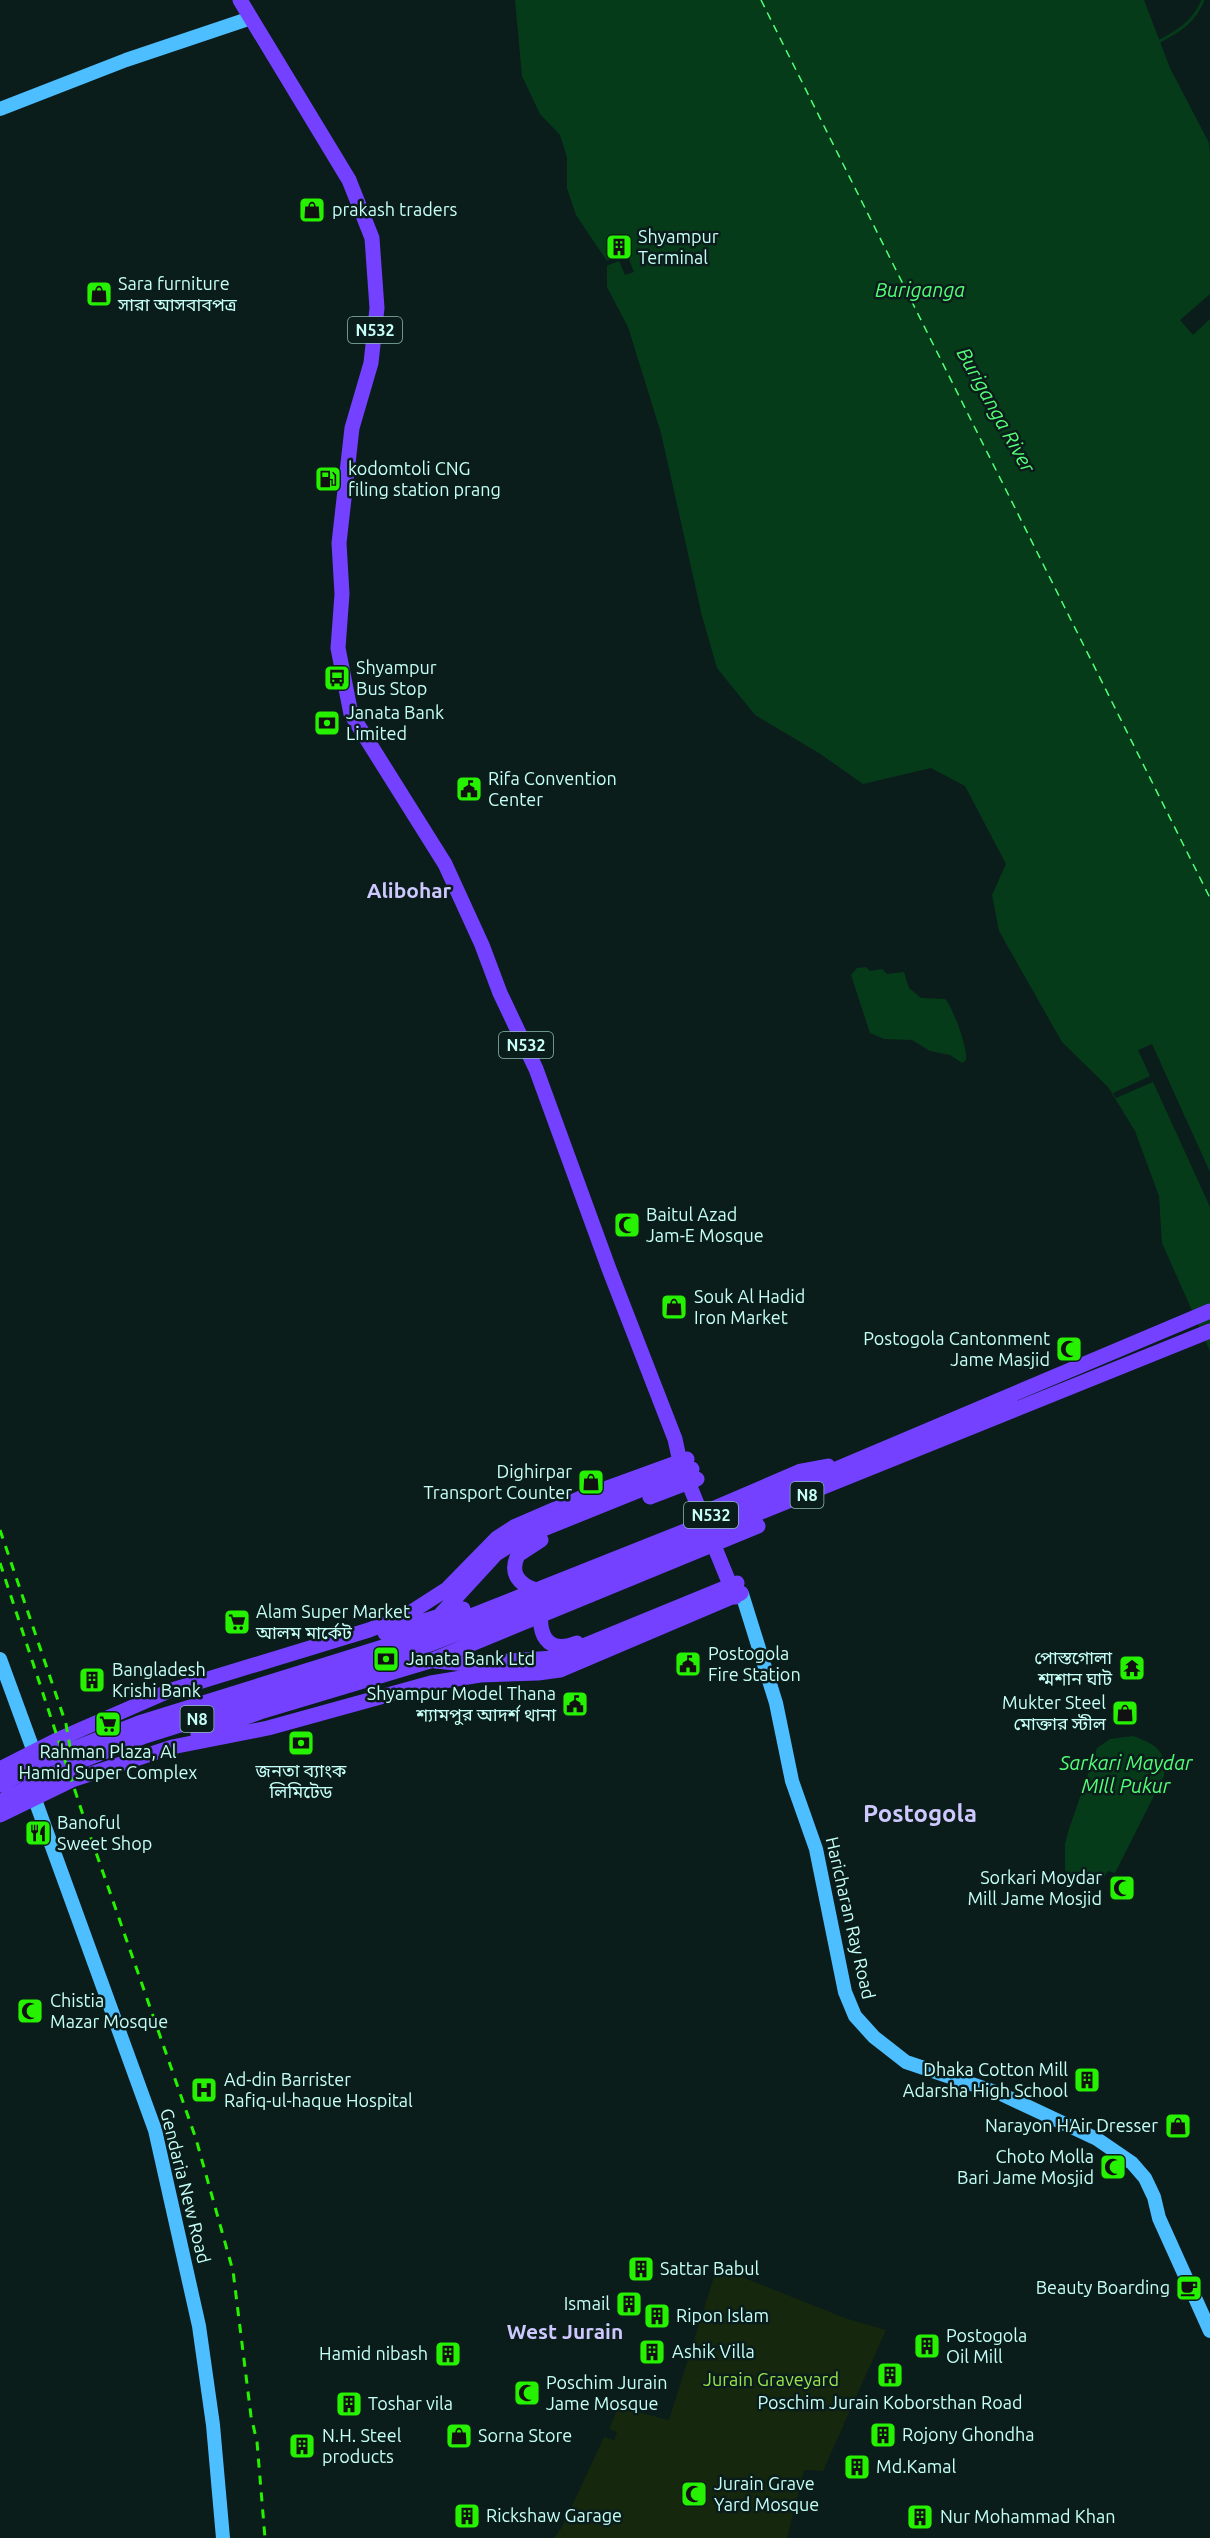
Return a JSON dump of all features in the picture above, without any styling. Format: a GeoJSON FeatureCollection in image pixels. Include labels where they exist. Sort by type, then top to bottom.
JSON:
{"type":"FeatureCollection","features":[{"type":"Feature","properties":{"kind":"highway","name":"N532"},"geometry":{"type":"LineString","coordinates":[[240,0],[340,163],[362,208],[372,238],[376,317],[371,363],[352,428],[339,543],[342,594],[338,648],[351,714],[445,864],[482,945],[500,993],[537,1069],[609,1269],[734,1586]]}},
{"type":"Feature","properties":{"kind":"highway","name":"N8"},"geometry":{"type":"LineString","coordinates":[[861,1466],[1210,1311]]}},
{"type":"Feature","properties":{"kind":"highway","name":"N8"},"geometry":{"type":"LineString","coordinates":[[0,1802],[74,1764],[145,1736],[402,1655],[861,1466],[1210,1331]]}},
{"type":"Feature","properties":{"kind":"highway"},"geometry":{"type":"LineString","coordinates":[[141,1705],[214,1686],[438,1617],[539,1598],[813,1504],[861,1466]]}},
{"type":"Feature","properties":{"kind":"highway","name":"N8"},"geometry":{"type":"LineString","coordinates":[[0,1769],[169,1691],[369,1630],[405,1616],[434,1599],[498,1538],[514,1527],[588,1495],[689,1470]]}},
{"type":"Feature","properties":{"kind":"highway"},"geometry":{"type":"LineString","coordinates":[[689,1470],[528,1546],[518,1555],[514,1567],[516,1577],[539,1598],[542,1636],[555,1645],[571,1646],[734,1586]]}},
{"type":"Feature","properties":{"kind":"highway"},"geometry":{"type":"LineString","coordinates":[[428,1633],[438,1617],[496,1554],[512,1544],[689,1470]]}},
{"type":"Feature","properties":{"kind":"highway","name":"N8"},"geometry":{"type":"LineString","coordinates":[[0,1815],[72,1780],[172,1747],[268,1728],[456,1677],[560,1670],[734,1586]]}},
{"type":"Feature","properties":{"kind":"highway"},"geometry":{"type":"LineString","coordinates":[[402,1655],[430,1661],[466,1664],[554,1658],[734,1586]]}},
{"type":"Feature","properties":{"kind":"highway","name":"N8"},"geometry":{"type":"LineString","coordinates":[[0,1785],[53,1756],[139,1722],[539,1598]]}},
{"type":"Feature","properties":{"kind":"highway"},"geometry":{"type":"LineString","coordinates":[[172,1747],[183,1739],[263,1711],[430,1661],[539,1598]]}},
{"type":"Feature","properties":{"kind":"main road"},"geometry":{"type":"LineString","coordinates":[[0,109],[126,60],[251,18]]}},
{"type":"Feature","properties":{"kind":"main road","name":"Haricharan Ray Road"},"geometry":{"type":"LineString","coordinates":[[734,1586],[749,1620],[776,1703],[792,1780],[816,1849],[845,1992],[855,2016],[874,2037],[906,2062],[1001,2094],[1097,2139],[1132,2163],[1145,2178],[1154,2197],[1159,2218],[1210,2331]]}},
{"type":"Feature","properties":{"kind":"main road"},"geometry":{"type":"LineString","coordinates":[[0,1659],[34,1752]]}},
{"type":"Feature","properties":{"kind":"main road","name":"Gendaria New Road"},"geometry":{"type":"LineString","coordinates":[[34,1752],[34,1797],[155,2130],[199,2326],[213,2425],[223,2538]]}},
{"type":"Feature","properties":{"kind":"green space","name":"Jurain Graveyard"},"geometry":{"type":"Polygon","coordinates":[[[717,2267],[845,2318],[886,2330],[823,2471],[804,2470],[787,2538],[554,2538],[562,2527],[604,2437],[614,2440],[617,2432],[609,2429],[618,2407],[669,2420],[717,2267]]]}},
{"type":"Feature","properties":{"kind":"water","name":"Buriganga"},"geometry":{"type":"Polygon","coordinates":[[[515,0],[1144,0],[1170,68],[1209,143],[1210,154],[1210,1351],[1162,1243],[1159,1196],[1135,1131],[1108,1087],[1062,1042],[999,931],[992,895],[1006,864],[965,786],[931,768],[863,784],[819,753],[755,715],[717,668],[702,616],[661,433],[628,327],[607,287],[607,261],[576,215],[567,188],[567,157],[560,135],[540,114],[522,76],[515,0]]]}},
{"type":"Feature","properties":{"kind":"water"},"geometry":{"type":"Polygon","coordinates":[[[866,967],[870,971],[882,969],[887,974],[904,972],[909,988],[921,998],[945,999],[960,1030],[966,1060],[962,1063],[950,1055],[930,1051],[912,1040],[884,1039],[870,1033],[851,975],[857,968],[866,967]]]}},
{"type":"Feature","properties":{"kind":"water","name":"Sarkari Maydar MIll Pukur"},"geometry":{"type":"Polygon","coordinates":[[[1133,1736],[1158,1749],[1164,1760],[1164,1776],[1115,1873],[1108,1871],[1104,1877],[1078,1879],[1065,1870],[1065,1844],[1097,1748],[1110,1739],[1133,1736]]]}},
{"type":"Feature","properties":{"kind":"pier","name":"Shyampur Terminal"},"geometry":{"type":"Polygon","coordinates":[[[619,234],[634,272],[625,275],[619,261],[604,267],[604,262],[617,257],[610,238],[619,234]]]}},
{"type":"Feature","properties":{"kind":"pier"},"geometry":{"type":"Polygon","coordinates":[[[1210,294],[1210,319],[1193,335],[1180,320],[1210,294]]]}},
{"type":"Feature","properties":{"kind":"pier"},"geometry":{"type":"Polygon","coordinates":[[[1152,1044],[1210,1172],[1210,1207],[1153,1082],[1116,1098],[1113,1093],[1150,1076],[1138,1050],[1152,1044]]]}},
{"type":"Feature","properties":{"kind":"waterway"},"geometry":{"type":"LineString","coordinates":[[1158,42],[1185,25],[1203,0]]}},
{"type":"Feature","properties":{"kind":"ferry route"},"geometry":{"type":"LineString","coordinates":[[761,0],[1210,898]]}},
{"type":"Feature","properties":{"kind":"railway"},"geometry":{"type":"LineString","coordinates":[[0,1530],[66,1724],[72,1759]]}},
{"type":"Feature","properties":{"kind":"railway"},"geometry":{"type":"LineString","coordinates":[[0,1563],[84,1818],[196,2139],[233,2271],[251,2416],[257,2442],[265,2538]]}},
{"type":"Feature","properties":{"kind":"place","name":"prakash traders"},"geometry":{"type":"Point","coordinates":[312,210]}},
{"type":"Feature","properties":{"kind":"place","name":"Shyampur Terminal"},"geometry":{"type":"Point","coordinates":[619,247]}},
{"type":"Feature","properties":{"kind":"place","name":"Sara furniture সারা আসবাবপত্র"},"geometry":{"type":"Point","coordinates":[99,294]}},
{"type":"Feature","properties":{"kind":"place","name":"kodomtoli CNG filing station prang"},"geometry":{"type":"Point","coordinates":[328,479]}},
{"type":"Feature","properties":{"kind":"place","name":"Shyampur Bus Stop"},"geometry":{"type":"Point","coordinates":[337,678]}},
{"type":"Feature","properties":{"kind":"place","name":"Janata Bank Limited"},"geometry":{"type":"Point","coordinates":[327,723]}},
{"type":"Feature","properties":{"kind":"place","name":"Rifa Convention Center"},"geometry":{"type":"Point","coordinates":[469,789]}},
{"type":"Feature","properties":{"kind":"place","name":"Baitul Azad Jam-E Mosque"},"geometry":{"type":"Point","coordinates":[627,1225]}},
{"type":"Feature","properties":{"kind":"place","name":"Souk Al Hadid Iron Market"},"geometry":{"type":"Point","coordinates":[674,1307]}},
{"type":"Feature","properties":{"kind":"place","name":"Postogola Cantonment Jame Masjid"},"geometry":{"type":"Point","coordinates":[1069,1349]}},
{"type":"Feature","properties":{"kind":"place","name":"Dighirpar Transport Counter"},"geometry":{"type":"Point","coordinates":[591,1482]}},
{"type":"Feature","properties":{"kind":"place","name":"Alam Super Market আলম মার্কেট"},"geometry":{"type":"Point","coordinates":[237,1622]}},
{"type":"Feature","properties":{"kind":"place","name":"Janata Bank Ltd"},"geometry":{"type":"Point","coordinates":[386,1659]}},
{"type":"Feature","properties":{"kind":"place","name":"Postogola Fire Station"},"geometry":{"type":"Point","coordinates":[688,1664]}},
{"type":"Feature","properties":{"kind":"place","name":"পোস্তগোলা শ্মশান ঘাট"},"geometry":{"type":"Point","coordinates":[1132,1668]}},
{"type":"Feature","properties":{"kind":"place","name":"Bangladesh Krishi Bank"},"geometry":{"type":"Point","coordinates":[92,1680]}},
{"type":"Feature","properties":{"kind":"place","name":"Shyampur Model Thana শ্যামপুর আদর্শ থানা"},"geometry":{"type":"Point","coordinates":[575,1704]}},
{"type":"Feature","properties":{"kind":"place","name":"Mukter Steel মোক্তার স্টীল"},"geometry":{"type":"Point","coordinates":[1125,1713]}},
{"type":"Feature","properties":{"kind":"place","name":"Rahman Plaza, Al Hamid Super Complex"},"geometry":{"type":"Point","coordinates":[108,1724]}},
{"type":"Feature","properties":{"kind":"place","name":"জনতা ব্যাংক লিমিটেড"},"geometry":{"type":"Point","coordinates":[301,1743]}},
{"type":"Feature","properties":{"kind":"place","name":"Banoful Sweet Shop"},"geometry":{"type":"Point","coordinates":[38,1833]}},
{"type":"Feature","properties":{"kind":"place","name":"Sorkari Moydar Mill Jame Mosjid"},"geometry":{"type":"Point","coordinates":[1122,1888]}},
{"type":"Feature","properties":{"kind":"place","name":"Chistia Mazar Mosque"},"geometry":{"type":"Point","coordinates":[30,2011]}},
{"type":"Feature","properties":{"kind":"place","name":"Dhaka Cotton Mill Adarsha High School"},"geometry":{"type":"Point","coordinates":[1087,2080]}},
{"type":"Feature","properties":{"kind":"place","name":"Ad-din Barrister Rafiq-ul-haque Hospital"},"geometry":{"type":"Point","coordinates":[204,2090]}},
{"type":"Feature","properties":{"kind":"place","name":"Narayon HAir Dresser"},"geometry":{"type":"Point","coordinates":[1178,2126]}},
{"type":"Feature","properties":{"kind":"place","name":"Choto Molla Bari Jame Mosjid"},"geometry":{"type":"Point","coordinates":[1113,2167]}},
{"type":"Feature","properties":{"kind":"place","name":"Sattar Babul"},"geometry":{"type":"Point","coordinates":[641,2269]}},
{"type":"Feature","properties":{"kind":"place","name":"Beauty Boarding"},"geometry":{"type":"Point","coordinates":[1189,2288]}},
{"type":"Feature","properties":{"kind":"place","name":"Ismail"},"geometry":{"type":"Point","coordinates":[629,2304]}},
{"type":"Feature","properties":{"kind":"place","name":"Ripon Islam"},"geometry":{"type":"Point","coordinates":[657,2316]}},
{"type":"Feature","properties":{"kind":"place","name":"Postogola Oil Mill"},"geometry":{"type":"Point","coordinates":[927,2346]}},
{"type":"Feature","properties":{"kind":"place","name":"Ashik Villa"},"geometry":{"type":"Point","coordinates":[652,2352]}},
{"type":"Feature","properties":{"kind":"place","name":"Hamid nibash"},"geometry":{"type":"Point","coordinates":[448,2354]}},
{"type":"Feature","properties":{"kind":"place","name":"Poschim Jurain Koborsthan Road"},"geometry":{"type":"Point","coordinates":[890,2375]}},
{"type":"Feature","properties":{"kind":"place","name":"Poschim Jurain Jame Mosque"},"geometry":{"type":"Point","coordinates":[527,2393]}},
{"type":"Feature","properties":{"kind":"place","name":"Toshar vila"},"geometry":{"type":"Point","coordinates":[349,2404]}},
{"type":"Feature","properties":{"kind":"place","name":"Rojony Ghondha"},"geometry":{"type":"Point","coordinates":[883,2435]}},
{"type":"Feature","properties":{"kind":"place","name":"Sorna Store"},"geometry":{"type":"Point","coordinates":[459,2436]}},
{"type":"Feature","properties":{"kind":"place","name":"N.H. Steel products"},"geometry":{"type":"Point","coordinates":[302,2446]}},
{"type":"Feature","properties":{"kind":"place","name":"Md.Kamal"},"geometry":{"type":"Point","coordinates":[857,2467]}},
{"type":"Feature","properties":{"kind":"place","name":"Jurain Grave Yard Mosque"},"geometry":{"type":"Point","coordinates":[694,2494]}},
{"type":"Feature","properties":{"kind":"place","name":"Rickshaw Garage"},"geometry":{"type":"Point","coordinates":[467,2516]}},
{"type":"Feature","properties":{"kind":"place","name":"Nur Mohammad Khan"},"geometry":{"type":"Point","coordinates":[920,2517]}},
{"type":"Feature","properties":{"kind":"district","name":"Alibohar"},"geometry":{"type":"Point","coordinates":[409,891]}},
{"type":"Feature","properties":{"kind":"district","name":"Postogola"},"geometry":{"type":"Point","coordinates":[920,1814]}},
{"type":"Feature","properties":{"kind":"district","name":"West Jurain"},"geometry":{"type":"Point","coordinates":[565,2332]}},
{"type":"Feature","properties":{"kind":"water label","name":"Buriganga River"},"geometry":{"type":"Point","coordinates":[996,410]}}]}
